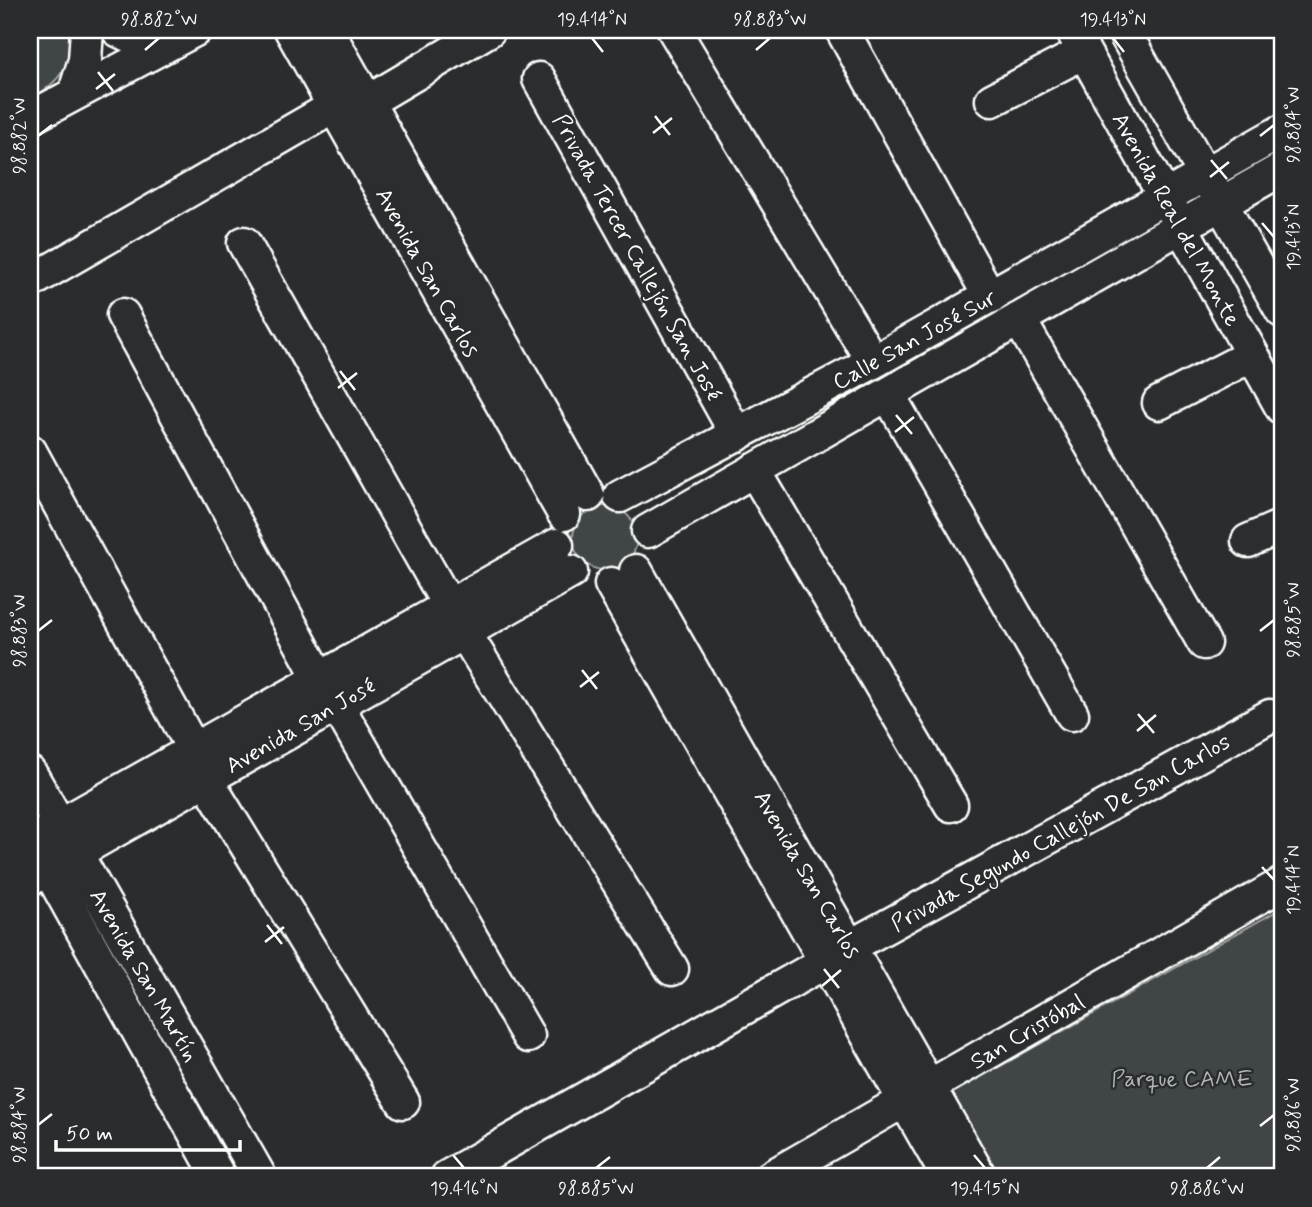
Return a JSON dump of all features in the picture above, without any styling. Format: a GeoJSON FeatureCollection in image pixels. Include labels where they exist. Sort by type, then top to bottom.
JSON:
{"type":"FeatureCollection","features":[{"type":"Feature","properties":{"kind":"street"},"geometry":{"type":"LineString","coordinates":[[75,92],[85,60],[87,30]]}},
{"type":"Feature","properties":{"kind":"street"},"geometry":{"type":"LineString","coordinates":[[118,30],[157,50]]}},
{"type":"Feature","properties":{"kind":"street"},"geometry":{"type":"LineString","coordinates":[[30,118],[195,30]]}},
{"type":"Feature","properties":{"kind":"street"},"geometry":{"type":"LineString","coordinates":[[273,30],[292,30]]}},
{"type":"Feature","properties":{"kind":"street","name":"Avenida San Carlos"},"geometry":{"type":"LineString","coordinates":[[292,30],[564,514]]}},
{"type":"Feature","properties":{"kind":"street","name":"Avenida San Carlos"},"geometry":{"type":"LineString","coordinates":[[327,30],[369,100],[588,495]]}},
{"type":"Feature","properties":{"kind":"street"},"geometry":{"type":"LineString","coordinates":[[369,100],[489,30]]}},
{"type":"Feature","properties":{"kind":"street"},"geometry":{"type":"LineString","coordinates":[[674,30],[873,362]]}},
{"type":"Feature","properties":{"kind":"street"},"geometry":{"type":"LineString","coordinates":[[842,30],[990,296]]}},
{"type":"Feature","properties":{"kind":"street","name":"Avenida Real del Monte"},"geometry":{"type":"LineString","coordinates":[[1131,33],[1221,204],[1282,311]]}},
{"type":"Feature","properties":{"kind":"street"},"geometry":{"type":"LineString","coordinates":[[992,100],[1078,41]]}},
{"type":"Feature","properties":{"kind":"street","name":"Avenida Real del Monte"},"geometry":{"type":"LineString","coordinates":[[1078,41],[1282,408]]}},
{"type":"Feature","properties":{"kind":"street","name":"Privada Tercer Callejón San José"},"geometry":{"type":"LineString","coordinates":[[539,79],[737,435]]}},
{"type":"Feature","properties":{"kind":"street"},"geometry":{"type":"LineString","coordinates":[[30,282],[335,106]]}},
{"type":"Feature","properties":{"kind":"street","name":"Calle San José Sur"},"geometry":{"type":"LineString","coordinates":[[620,496],[873,362],[1282,131]]}},
{"type":"Feature","properties":{"kind":"street","name":"Calle San José Sur"},"geometry":{"type":"LineString","coordinates":[[648,531],[1282,169]]}},
{"type":"Feature","properties":{"kind":"street"},"geometry":{"type":"LineString","coordinates":[[244,243],[456,619],[671,969]]}},
{"type":"Feature","properties":{"kind":"street"},"geometry":{"type":"LineString","coordinates":[[123,315],[320,678]]}},
{"type":"Feature","properties":{"kind":"street"},"geometry":{"type":"LineString","coordinates":[[1019,319],[1204,643]]}},
{"type":"Feature","properties":{"kind":"street"},"geometry":{"type":"LineString","coordinates":[[1159,403],[1252,355]]}},
{"type":"Feature","properties":{"kind":"street"},"geometry":{"type":"LineString","coordinates":[[888,394],[1072,714]]}},
{"type":"Feature","properties":{"kind":"street"},"geometry":{"type":"LineString","coordinates":[[30,451],[194,750]]}},
{"type":"Feature","properties":{"kind":"street"},"geometry":{"type":"LineString","coordinates":[[754,470],[951,804]]}},
{"type":"Feature","properties":{"kind":"street"},"geometry":{"type":"LineString","coordinates":[[604,493],[620,496],[633,505],[648,531],[649,545],[624,578],[583,580],[564,559],[558,529],[564,514],[574,502],[588,495],[604,493]]}},
{"type":"Feature","properties":{"kind":"street"},"geometry":{"type":"LineString","coordinates":[[1248,541],[1282,526]]}},
{"type":"Feature","properties":{"kind":"street","name":"Avenida San José"},"geometry":{"type":"LineString","coordinates":[[38,836],[320,678],[456,619],[564,559]]}},
{"type":"Feature","properties":{"kind":"street","name":"Avenida San Carlos"},"geometry":{"type":"LineString","coordinates":[[624,578],[917,1094],[980,1177]]}},
{"type":"Feature","properties":{"kind":"street","name":"Avenida San José"},"geometry":{"type":"LineString","coordinates":[[39,874],[337,705],[456,619]]}},
{"type":"Feature","properties":{"kind":"street"},"geometry":{"type":"LineString","coordinates":[[337,705],[528,1036]]}},
{"type":"Feature","properties":{"kind":"street","name":"Privada Segundo Callejón De San Carlos"},"geometry":{"type":"LineString","coordinates":[[447,1177],[837,954],[1270,716]]}},
{"type":"Feature","properties":{"kind":"street","name":"Avenida San Martín"},"geometry":{"type":"LineString","coordinates":[[30,773],[38,836],[39,874],[219,1177]]}},
{"type":"Feature","properties":{"kind":"street"},"geometry":{"type":"LineString","coordinates":[[206,779],[403,1102]]}},
{"type":"Feature","properties":{"kind":"street","name":"Avenida San Martín"},"geometry":{"type":"LineString","coordinates":[[38,836],[76,853],[260,1177]]}},
{"type":"Feature","properties":{"kind":"street","name":"San Cristóbal"},"geometry":{"type":"LineString","coordinates":[[771,1177],[1282,884]]}},
{"type":"Feature","properties":{"kind":"street","name":"Avenida San Carlos"},"geometry":{"type":"LineString","coordinates":[[917,1094],[947,1177]]}},
{"type":"Feature","properties":{"kind":"green space"},"geometry":{"type":"Polygon","coordinates":[[[30,30],[72,30],[72,42],[63,71],[30,100],[30,30]]]}},
{"type":"Feature","properties":{"kind":"green space"},"geometry":{"type":"Polygon","coordinates":[[[599,506],[611,506],[628,515],[635,526],[635,550],[628,561],[611,570],[599,570],[587,565],[578,556],[573,544],[573,532],[578,520],[587,511],[599,506]]]}},
{"type":"Feature","properties":{"kind":"green space","name":"Parque CAME"},"geometry":{"type":"Polygon","coordinates":[[[1282,908],[1282,1177],[998,1177],[951,1094],[1282,908]]]}}]}
